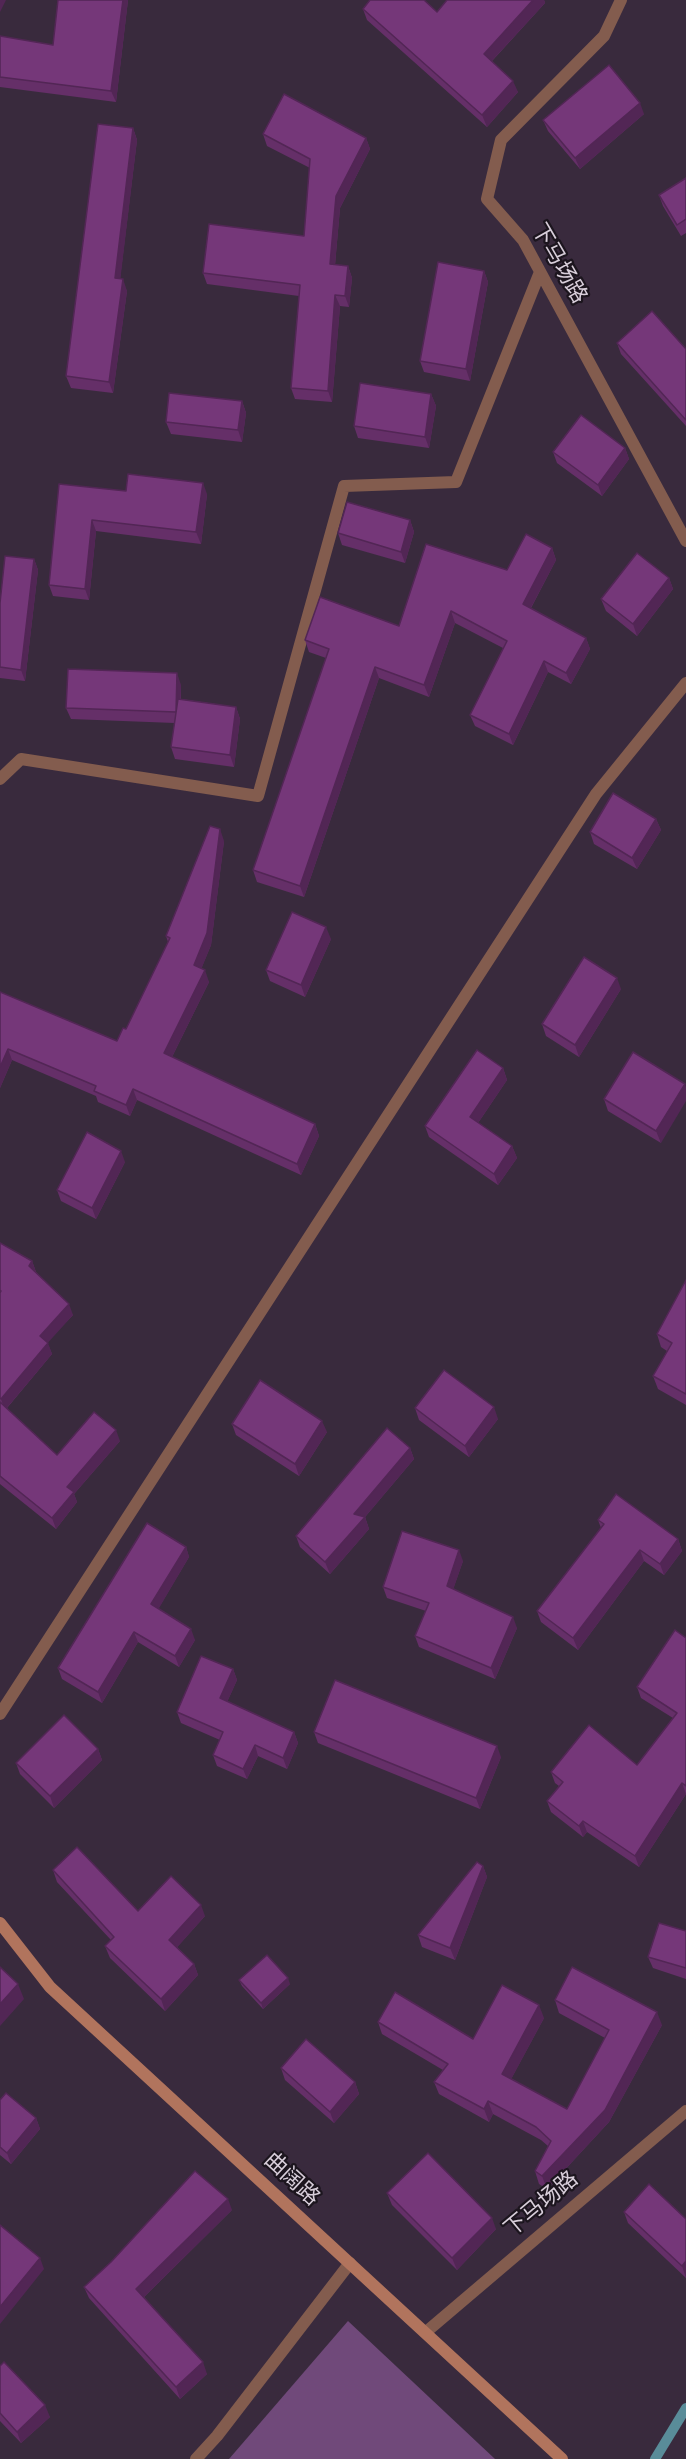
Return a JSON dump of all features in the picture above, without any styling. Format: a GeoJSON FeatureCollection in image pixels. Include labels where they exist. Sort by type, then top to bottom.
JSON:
{"type":"FeatureCollection","features":[{"type":"Feature","properties":{"kind":"street","name":"下马场路"},"geometry":{"type":"LineString","coordinates":[[621,0],[604,36],[501,140],[486,199],[523,240],[686,541]]}},
{"type":"Feature","properties":{"kind":"street"},"geometry":{"type":"LineString","coordinates":[[0,779],[21,759],[258,796],[344,486],[456,483],[540,272]]}},
{"type":"Feature","properties":{"kind":"street"},"geometry":{"type":"LineString","coordinates":[[0,1714],[590,804],[686,682]]}},
{"type":"Feature","properties":{"kind":"street","name":"曲阔路"},"geometry":{"type":"LineString","coordinates":[[0,1923],[50,1987],[562,2459]]}},
{"type":"Feature","properties":{"kind":"street","name":"下马场路"},"geometry":{"type":"LineString","coordinates":[[426,2332],[686,2110]]}},
{"type":"Feature","properties":{"kind":"street"},"geometry":{"type":"LineString","coordinates":[[195,2459],[217,2436],[350,2264]]}},
{"type":"Feature","properties":{"kind":"shaded area"},"geometry":{"type":"Polygon","coordinates":[[[348,2321],[495,2459],[229,2459],[348,2321]]]}},
{"type":"Feature","properties":{"kind":"building"},"geometry":{"type":"Polygon","coordinates":[[[58,0],[123,0],[111,91],[0,77],[0,36],[53,45],[58,0]]]}},
{"type":"Feature","properties":{"kind":"building"},"geometry":{"type":"Polygon","coordinates":[[[370,0],[424,0],[437,12],[447,0],[533,0],[484,54],[513,81],[482,115],[363,9],[370,0]]]}},
{"type":"Feature","properties":{"kind":"building"},"geometry":{"type":"Polygon","coordinates":[[[609,65],[640,103],[575,158],[543,120],[609,65]]]}},
{"type":"Feature","properties":{"kind":"building"},"geometry":{"type":"Polygon","coordinates":[[[284,94],[366,138],[336,196],[330,264],[348,266],[345,296],[335,295],[328,391],[291,388],[300,285],[203,273],[209,224],[304,236],[310,159],[263,134],[284,94]]]}},
{"type":"Feature","properties":{"kind":"building"},"geometry":{"type":"Polygon","coordinates":[[[98,124],[133,128],[115,278],[123,279],[109,382],[66,376],[98,124]]]}},
{"type":"Feature","properties":{"kind":"building"},"geometry":{"type":"Polygon","coordinates":[[[686,178],[686,219],[677,225],[659,195],[686,178]]]}},
{"type":"Feature","properties":{"kind":"building"},"geometry":{"type":"Polygon","coordinates":[[[438,262],[484,271],[466,369],[420,361],[438,262]]]}},
{"type":"Feature","properties":{"kind":"building"},"geometry":{"type":"Polygon","coordinates":[[[652,311],[686,349],[686,420],[617,343],[652,311]]]}},
{"type":"Feature","properties":{"kind":"building"},"geometry":{"type":"Polygon","coordinates":[[[360,383],[431,394],[425,437],[354,426],[360,383]]]}},
{"type":"Feature","properties":{"kind":"building"},"geometry":{"type":"Polygon","coordinates":[[[169,393],[242,401],[238,430],[166,422],[169,393]]]}},
{"type":"Feature","properties":{"kind":"building"},"geometry":{"type":"Polygon","coordinates":[[[581,415],[625,448],[598,485],[553,452],[581,415]]]}},
{"type":"Feature","properties":{"kind":"building"},"geometry":{"type":"Polygon","coordinates":[[[128,474],[203,483],[196,532],[92,520],[85,589],[49,585],[59,484],[126,491],[128,474]]]}},
{"type":"Feature","properties":{"kind":"building"},"geometry":{"type":"Polygon","coordinates":[[[347,502],[410,520],[401,552],[338,533],[347,502]]]}},
{"type":"Feature","properties":{"kind":"building"},"geometry":{"type":"Polygon","coordinates":[[[526,534],[552,548],[523,604],[586,638],[566,673],[544,661],[509,734],[470,715],[507,641],[451,611],[424,685],[375,667],[300,886],[253,870],[329,649],[305,640],[320,597],[399,626],[426,544],[507,570],[526,534]]]}},
{"type":"Feature","properties":{"kind":"building"},"geometry":{"type":"Polygon","coordinates":[[[637,553],[669,578],[633,624],[601,599],[637,553]]]}},
{"type":"Feature","properties":{"kind":"building"},"geometry":{"type":"Polygon","coordinates":[[[5,556],[34,559],[21,670],[0,667],[0,603],[5,556]]]}},
{"type":"Feature","properties":{"kind":"building"},"geometry":{"type":"Polygon","coordinates":[[[68,669],[177,673],[176,712],[66,708],[68,669]]]}},
{"type":"Feature","properties":{"kind":"building"},"geometry":{"type":"Polygon","coordinates":[[[178,699],[236,707],[230,755],[171,747],[178,699]]]}},
{"type":"Feature","properties":{"kind":"building"},"geometry":{"type":"Polygon","coordinates":[[[613,793],[656,819],[632,858],[590,832],[613,793]]]}},
{"type":"Feature","properties":{"kind":"building"},"geometry":{"type":"Polygon","coordinates":[[[210,826],[220,829],[207,933],[194,965],[205,970],[164,1053],[315,1124],[297,1164],[133,1089],[126,1105],[94,1091],[96,1086],[8,1049],[0,1067],[0,992],[117,1041],[123,1028],[126,1029],[170,938],[166,936],[210,826]]]}},
{"type":"Feature","properties":{"kind":"building"},"geometry":{"type":"Polygon","coordinates":[[[292,912],[326,927],[301,985],[266,970],[292,912]]]}},
{"type":"Feature","properties":{"kind":"building"},"geometry":{"type":"Polygon","coordinates":[[[584,957],[617,978],[575,1045],[542,1024],[584,957]]]}},
{"type":"Feature","properties":{"kind":"building"},"geometry":{"type":"Polygon","coordinates":[[[477,1050],[503,1068],[470,1117],[512,1146],[494,1174],[425,1126],[477,1050]]]}},
{"type":"Feature","properties":{"kind":"building"},"geometry":{"type":"Polygon","coordinates":[[[633,1052],[685,1084],[656,1131],[604,1099],[633,1052]]]}},
{"type":"Feature","properties":{"kind":"building"},"geometry":{"type":"Polygon","coordinates":[[[87,1132],[121,1151],[92,1208],[57,1190],[87,1132]]]}},
{"type":"Feature","properties":{"kind":"building"},"geometry":{"type":"Polygon","coordinates":[[[0,1243],[32,1261],[29,1266],[69,1304],[40,1336],[48,1343],[1,1399],[0,1398],[0,1243]]]}},
{"type":"Feature","properties":{"kind":"building"},"geometry":{"type":"Polygon","coordinates":[[[686,1280],[686,1394],[653,1376],[672,1343],[657,1334],[686,1280]]]}},
{"type":"Feature","properties":{"kind":"building"},"geometry":{"type":"Polygon","coordinates":[[[444,1370],[494,1407],[465,1446],[415,1408],[444,1370]]]}},
{"type":"Feature","properties":{"kind":"building"},"geometry":{"type":"Polygon","coordinates":[[[260,1380],[322,1421],[295,1464],[232,1424],[260,1380]]]}},
{"type":"Feature","properties":{"kind":"building"},"geometry":{"type":"Polygon","coordinates":[[[0,1402],[57,1455],[94,1412],[116,1430],[67,1487],[74,1492],[52,1518],[0,1476],[0,1402]]]}},
{"type":"Feature","properties":{"kind":"building"},"geometry":{"type":"Polygon","coordinates":[[[387,1428],[410,1448],[354,1514],[365,1517],[325,1562],[296,1536],[387,1428]]]}},
{"type":"Feature","properties":{"kind":"building"},"geometry":{"type":"Polygon","coordinates":[[[616,1494],[678,1539],[660,1564],[640,1550],[573,1638],[537,1611],[604,1524],[598,1520],[616,1494]]]}},
{"type":"Feature","properties":{"kind":"building"},"geometry":{"type":"Polygon","coordinates":[[[147,1523],[186,1547],[151,1604],[191,1629],[175,1656],[134,1632],[98,1692],[58,1668],[147,1523]]]}},
{"type":"Feature","properties":{"kind":"building"},"geometry":{"type":"Polygon","coordinates":[[[402,1531],[459,1550],[447,1586],[513,1617],[491,1668],[415,1636],[429,1603],[383,1587],[402,1531]]]}},
{"type":"Feature","properties":{"kind":"building"},"geometry":{"type":"Polygon","coordinates":[[[675,1630],[686,1638],[686,1786],[682,1783],[635,1856],[583,1821],[579,1826],[547,1801],[563,1782],[551,1772],[589,1725],[637,1765],[677,1713],[637,1687],[675,1630]]]}},
{"type":"Feature","properties":{"kind":"building"},"geometry":{"type":"Polygon","coordinates":[[[201,1656],[233,1669],[220,1698],[294,1732],[283,1758],[255,1745],[243,1769],[213,1755],[223,1732],[177,1712],[201,1656]]]}},
{"type":"Feature","properties":{"kind":"building"},"geometry":{"type":"Polygon","coordinates":[[[335,1680],[497,1746],[476,1798],[314,1732],[335,1680]]]}},
{"type":"Feature","properties":{"kind":"building"},"geometry":{"type":"Polygon","coordinates":[[[64,1715],[98,1749],[50,1796],[16,1763],[64,1715]]]}},
{"type":"Feature","properties":{"kind":"building"},"geometry":{"type":"Polygon","coordinates":[[[77,1847],[138,1911],[171,1876],[201,1905],[169,1940],[194,1964],[161,1999],[105,1946],[114,1937],[53,1870],[77,1847]]]}},
{"type":"Feature","properties":{"kind":"building"},"geometry":{"type":"Polygon","coordinates":[[[477,1862],[483,1866],[450,1948],[418,1935],[477,1862]]]}},
{"type":"Feature","properties":{"kind":"building"},"geometry":{"type":"Polygon","coordinates":[[[659,1923],[686,1931],[686,1968],[648,1957],[659,1923]]]}},
{"type":"Feature","properties":{"kind":"building"},"geometry":{"type":"Polygon","coordinates":[[[267,1955],[288,1978],[261,2003],[239,1980],[267,1955]]]}},
{"type":"Feature","properties":{"kind":"building"},"geometry":{"type":"Polygon","coordinates":[[[0,1967],[18,1984],[0,2004],[0,1967]]]}},
{"type":"Feature","properties":{"kind":"building"},"geometry":{"type":"Polygon","coordinates":[[[572,1967],[657,2012],[605,2110],[542,2176],[535,2171],[551,2141],[536,2127],[488,2101],[484,2109],[434,2082],[448,2064],[378,2022],[395,1992],[473,2039],[502,1985],[539,2005],[502,2074],[567,2109],[609,2030],[555,2000],[572,1967]]]}},
{"type":"Feature","properties":{"kind":"building"},"geometry":{"type":"Polygon","coordinates":[[[306,2039],[355,2082],[330,2112],[281,2068],[306,2039]]]}},
{"type":"Feature","properties":{"kind":"building"},"geometry":{"type":"Polygon","coordinates":[[[6,2093],[36,2118],[7,2153],[0,2147],[0,2100],[6,2093]]]}},
{"type":"Feature","properties":{"kind":"building"},"geometry":{"type":"Polygon","coordinates":[[[428,2153],[492,2218],[452,2258],[387,2193],[428,2153]]]}},
{"type":"Feature","properties":{"kind":"building"},"geometry":{"type":"Polygon","coordinates":[[[195,2171],[228,2199],[136,2289],[203,2362],[176,2387],[84,2287],[111,2262],[195,2171]]]}},
{"type":"Feature","properties":{"kind":"building"},"geometry":{"type":"Polygon","coordinates":[[[649,2184],[686,2219],[686,2261],[682,2266],[624,2212],[649,2184]]]}},
{"type":"Feature","properties":{"kind":"building"},"geometry":{"type":"Polygon","coordinates":[[[0,2225],[40,2258],[0,2307],[0,2225]]]}},
{"type":"Feature","properties":{"kind":"building"},"geometry":{"type":"Polygon","coordinates":[[[4,2362],[45,2405],[17,2432],[0,2413],[0,2366],[4,2362]]]}},
{"type":"Feature","properties":{"kind":"waterway"},"geometry":{"type":"LineString","coordinates":[[655,2459],[686,2408]]}}]}
